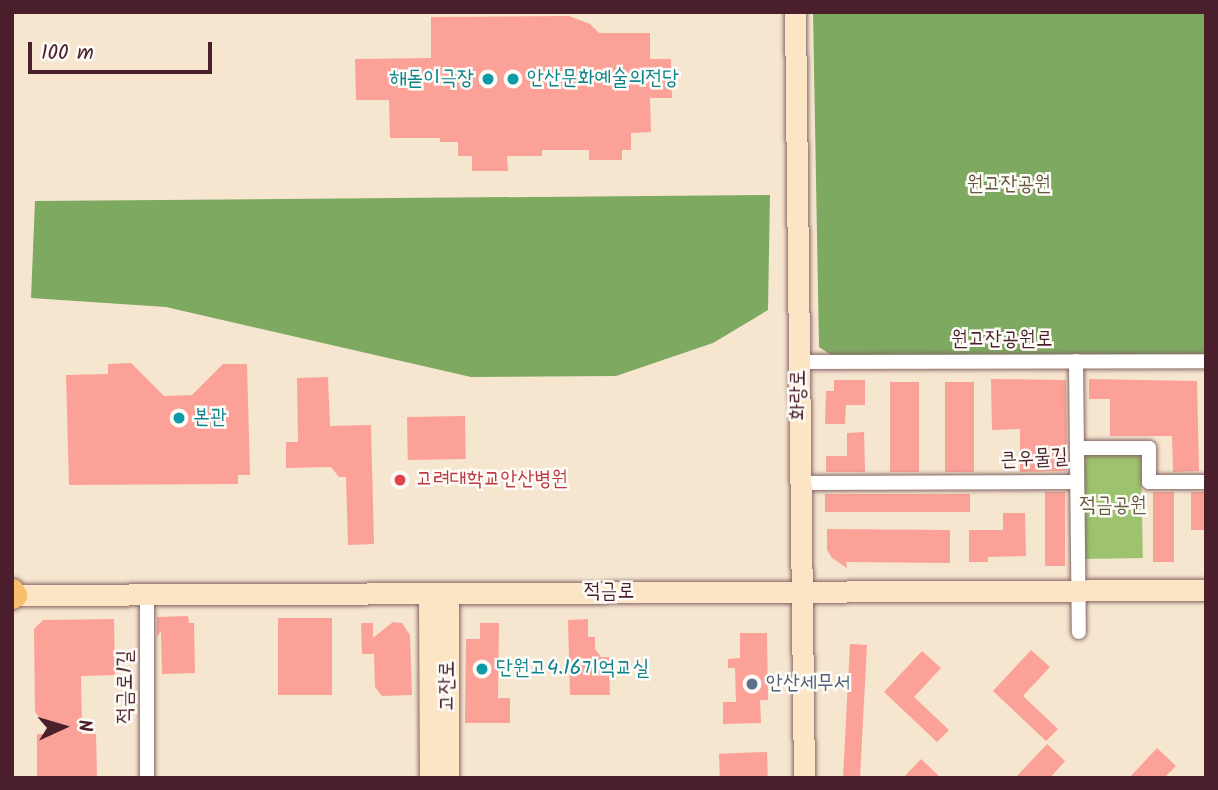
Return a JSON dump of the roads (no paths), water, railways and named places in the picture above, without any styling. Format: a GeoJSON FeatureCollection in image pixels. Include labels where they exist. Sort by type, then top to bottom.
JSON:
{"type":"FeatureCollection","features":[{"type":"Feature","properties":{"kind":"street","name":"화랑로"},"geometry":{"type":"LineString","coordinates":[[795,12],[804,778]]}},
{"type":"Feature","properties":{"kind":"street"},"geometry":{"type":"LineString","coordinates":[[1076,361],[1077,448]]}},
{"type":"Feature","properties":{"kind":"street","name":"원고잔공원로"},"geometry":{"type":"LineString","coordinates":[[799,362],[1206,361]]}},
{"type":"Feature","properties":{"kind":"street","name":"큰우물길"},"geometry":{"type":"LineString","coordinates":[[800,483],[1077,482],[1077,448],[1149,448],[1149,482],[1206,482]]}},
{"type":"Feature","properties":{"kind":"street"},"geometry":{"type":"LineString","coordinates":[[1077,482],[1079,632]]}},
{"type":"Feature","properties":{"kind":"street","name":"적금로"},"geometry":{"type":"LineString","coordinates":[[13,594],[147,596],[1206,590]]}},
{"type":"Feature","properties":{"kind":"street","name":"고잔로"},"geometry":{"type":"LineString","coordinates":[[430,778],[438,594]]}},
{"type":"Feature","properties":{"kind":"street","name":"고잔로"},"geometry":{"type":"LineString","coordinates":[[438,594],[449,778]]}},
{"type":"Feature","properties":{"kind":"street","name":"적금로1길"},"geometry":{"type":"LineString","coordinates":[[147,596],[147,778]]}},
{"type":"Feature","properties":{"kind":"place","name":"해돋이극장"},"geometry":{"type":"Point","coordinates":[488,79]}},
{"type":"Feature","properties":{"kind":"place","name":"안산문화예술의전당"},"geometry":{"type":"Point","coordinates":[513,79]}},
{"type":"Feature","properties":{"kind":"place","name":"본관"},"geometry":{"type":"Point","coordinates":[179,418]}},
{"type":"Feature","properties":{"kind":"place","name":"고려대학교안산병원"},"geometry":{"type":"Point","coordinates":[400,480]}},
{"type":"Feature","properties":{"kind":"place","name":"단원고4.16기억교실"},"geometry":{"type":"Point","coordinates":[482,669]}},
{"type":"Feature","properties":{"kind":"place","name":"안산세무서"},"geometry":{"type":"Point","coordinates":[752,684]}},
{"type":"Feature","properties":{"kind":"park label","name":"원고잔공원"},"geometry":{"type":"Point","coordinates":[1009,185]}},
{"type":"Feature","properties":{"kind":"park label","name":"적금공원"},"geometry":{"type":"Point","coordinates":[1113,506]}}]}
